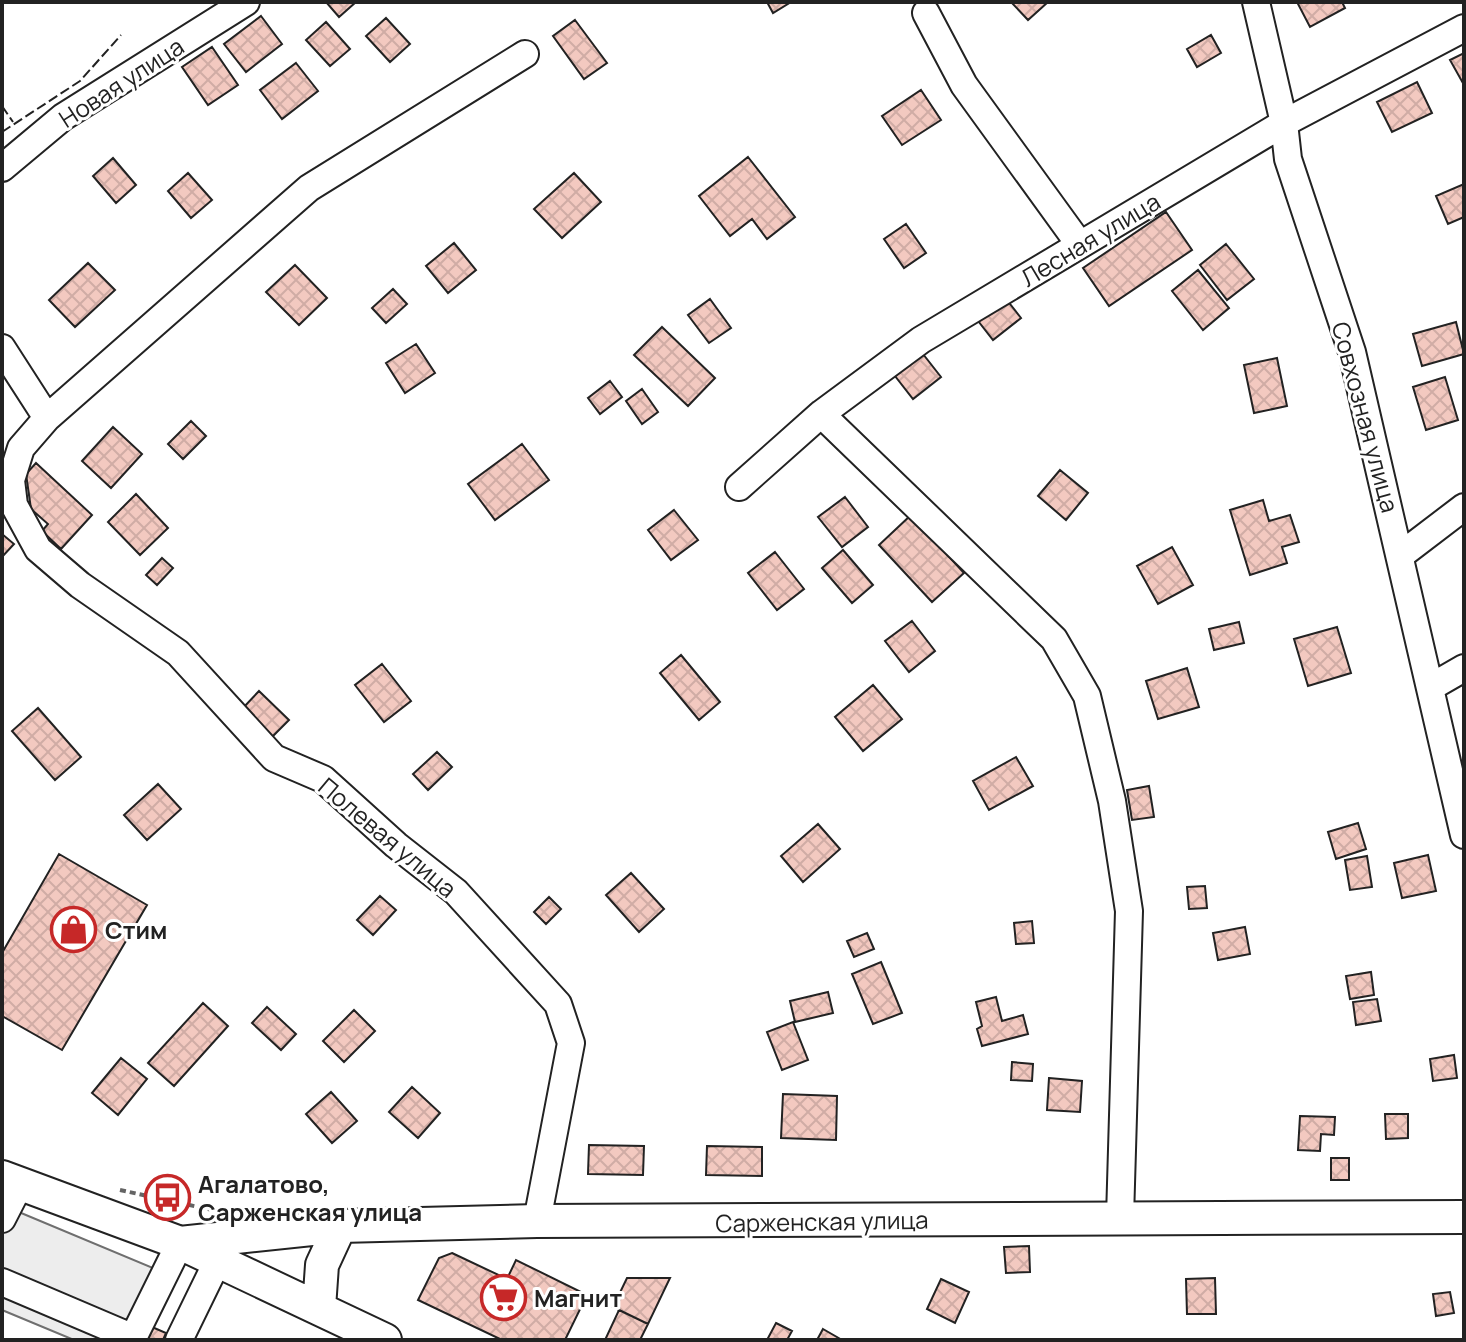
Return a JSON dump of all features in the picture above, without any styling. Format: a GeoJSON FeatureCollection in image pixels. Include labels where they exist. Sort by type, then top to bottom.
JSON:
{"type":"FeatureCollection","features":[{"type":"Feature","properties":{"kind":"main road"},"geometry":{"type":"LineString","coordinates":[[11,1180],[180,1243],[385,1340]]}},
{"type":"Feature","properties":{"kind":"main road","name":"Сарженская улица"},"geometry":{"type":"LineString","coordinates":[[180,1243],[340,1226],[537,1221],[1464,1217]]}},
{"type":"Feature","properties":{"kind":"main road"},"geometry":{"type":"LineString","coordinates":[[319,1308],[322,1265],[340,1226]]}},
{"type":"Feature","properties":{"kind":"street","name":"Новая улица"},"geometry":{"type":"LineString","coordinates":[[2,168],[63,117],[246,2]]}},
{"type":"Feature","properties":{"kind":"street","name":"Совхозная улица"},"geometry":{"type":"LineString","coordinates":[[1256,2],[1284,123],[1288,159],[1352,352],[1464,835]]}},
{"type":"Feature","properties":{"kind":"street"},"geometry":{"type":"LineString","coordinates":[[926,13],[964,85],[1080,245]]}},
{"type":"Feature","properties":{"kind":"street","name":"Лесная улица"},"geometry":{"type":"LineString","coordinates":[[739,487],[821,414],[921,340],[1284,123],[1464,28]]}},
{"type":"Feature","properties":{"kind":"street","name":"Полевая улица"},"geometry":{"type":"LineString","coordinates":[[525,54],[309,188],[47,418],[21,448],[11,480],[14,505],[38,549],[80,585],[178,653],[274,758],[323,779],[396,845],[456,892],[558,1004],[571,1043],[537,1221]]}},
{"type":"Feature","properties":{"kind":"street"},"geometry":{"type":"LineString","coordinates":[[2,348],[47,418]]}},
{"type":"Feature","properties":{"kind":"street"},"geometry":{"type":"LineString","coordinates":[[821,414],[1054,639],[1087,696],[1112,801],[1129,911],[1120,1218]]}},
{"type":"Feature","properties":{"kind":"street"},"geometry":{"type":"LineString","coordinates":[[1401,555],[1464,507]]}},
{"type":"Feature","properties":{"kind":"street"},"geometry":{"type":"LineString","coordinates":[[1431,687],[1464,668]]}},
{"type":"Feature","properties":{"kind":"street"},"geometry":{"type":"LineString","coordinates":[[2,1219],[11,1180]]}},
{"type":"Feature","properties":{"kind":"street"},"geometry":{"type":"LineString","coordinates":[[2,1282],[129,1336],[135,1334],[180,1243]]}},
{"type":"Feature","properties":{"kind":"street"},"geometry":{"type":"LineString","coordinates":[[179,1340],[218,1260]]}},
{"type":"Feature","properties":{"kind":"shaded area"},"geometry":{"type":"Polygon","coordinates":[[[2,1205],[172,1276],[141,1340],[74,1340],[2,1310],[2,1205]]]}},
{"type":"Feature","properties":{"kind":"building"},"geometry":{"type":"Polygon","coordinates":[[[326,2],[356,2],[339,17],[326,2]]]}},
{"type":"Feature","properties":{"kind":"building"},"geometry":{"type":"Polygon","coordinates":[[[767,2],[791,2],[773,13],[767,2]]]}},
{"type":"Feature","properties":{"kind":"building"},"geometry":{"type":"Polygon","coordinates":[[[1011,2],[1048,2],[1028,20],[1011,2]]]}},
{"type":"Feature","properties":{"kind":"building"},"geometry":{"type":"Polygon","coordinates":[[[1297,2],[1342,2],[1345,8],[1310,27],[1297,2]]]}},
{"type":"Feature","properties":{"kind":"building"},"geometry":{"type":"Polygon","coordinates":[[[261,16],[282,44],[246,72],[224,44],[261,16]]]}},
{"type":"Feature","properties":{"kind":"building"},"geometry":{"type":"Polygon","coordinates":[[[386,18],[410,44],[390,62],[366,36],[386,18]]]}},
{"type":"Feature","properties":{"kind":"building"},"geometry":{"type":"Polygon","coordinates":[[[575,20],[607,63],[584,79],[553,36],[575,20]]]}},
{"type":"Feature","properties":{"kind":"building"},"geometry":{"type":"Polygon","coordinates":[[[326,22],[350,49],[330,66],[306,40],[326,22]]]}},
{"type":"Feature","properties":{"kind":"building"},"geometry":{"type":"Polygon","coordinates":[[[1211,35],[1221,53],[1197,67],[1187,49],[1211,35]]]}},
{"type":"Feature","properties":{"kind":"building"},"geometry":{"type":"Polygon","coordinates":[[[212,47],[238,85],[208,105],[182,67],[212,47]]]}},
{"type":"Feature","properties":{"kind":"building"},"geometry":{"type":"Polygon","coordinates":[[[1464,53],[1464,85],[1450,60],[1464,53]]]}},
{"type":"Feature","properties":{"kind":"building"},"geometry":{"type":"Polygon","coordinates":[[[296,63],[318,91],[282,119],[260,90],[296,63]]]}},
{"type":"Feature","properties":{"kind":"building"},"geometry":{"type":"Polygon","coordinates":[[[1417,82],[1432,113],[1392,132],[1377,102],[1417,82]]]}},
{"type":"Feature","properties":{"kind":"building"},"geometry":{"type":"Polygon","coordinates":[[[921,90],[941,120],[902,145],[882,116],[921,90]]]}},
{"type":"Feature","properties":{"kind":"building"},"geometry":{"type":"Polygon","coordinates":[[[748,157],[795,217],[767,239],[752,219],[730,236],[699,196],[748,157]]]}},
{"type":"Feature","properties":{"kind":"building"},"geometry":{"type":"Polygon","coordinates":[[[113,158],[136,185],[116,203],[93,176],[113,158]]]}},
{"type":"Feature","properties":{"kind":"building"},"geometry":{"type":"Polygon","coordinates":[[[188,173],[212,200],[191,218],[168,191],[188,173]]]}},
{"type":"Feature","properties":{"kind":"building"},"geometry":{"type":"Polygon","coordinates":[[[574,173],[601,202],[562,238],[534,209],[574,173]]]}},
{"type":"Feature","properties":{"kind":"building"},"geometry":{"type":"Polygon","coordinates":[[[1464,184],[1464,217],[1448,224],[1436,196],[1464,184]]]}},
{"type":"Feature","properties":{"kind":"building"},"geometry":{"type":"Polygon","coordinates":[[[1166,212],[1192,250],[1109,306],[1083,268],[1166,212]]]}},
{"type":"Feature","properties":{"kind":"building"},"geometry":{"type":"Polygon","coordinates":[[[906,224],[926,253],[904,268],[884,239],[906,224]]]}},
{"type":"Feature","properties":{"kind":"building"},"geometry":{"type":"Polygon","coordinates":[[[454,243],[476,270],[448,293],[426,266],[454,243]]]}},
{"type":"Feature","properties":{"kind":"building"},"geometry":{"type":"Polygon","coordinates":[[[1226,244],[1254,279],[1227,300],[1200,265],[1226,244]]]}},
{"type":"Feature","properties":{"kind":"building"},"geometry":{"type":"Polygon","coordinates":[[[88,263],[115,290],[75,327],[49,300],[88,263]]]}},
{"type":"Feature","properties":{"kind":"building"},"geometry":{"type":"Polygon","coordinates":[[[295,265],[327,298],[299,325],[266,292],[295,265]]]}},
{"type":"Feature","properties":{"kind":"building"},"geometry":{"type":"Polygon","coordinates":[[[1198,270],[1229,308],[1203,330],[1172,291],[1198,270]]]}},
{"type":"Feature","properties":{"kind":"building"},"geometry":{"type":"Polygon","coordinates":[[[393,289],[407,304],[386,323],[372,308],[393,289]]]}},
{"type":"Feature","properties":{"kind":"building"},"geometry":{"type":"Polygon","coordinates":[[[1003,295],[1021,318],[993,340],[975,317],[1003,295]]]}},
{"type":"Feature","properties":{"kind":"building"},"geometry":{"type":"Polygon","coordinates":[[[710,299],[731,328],[709,343],[688,315],[710,299]]]}},
{"type":"Feature","properties":{"kind":"building"},"geometry":{"type":"Polygon","coordinates":[[[1456,322],[1464,354],[1422,366],[1413,334],[1456,322]]]}},
{"type":"Feature","properties":{"kind":"building"},"geometry":{"type":"Polygon","coordinates":[[[662,327],[715,378],[688,406],[634,355],[662,327]]]}},
{"type":"Feature","properties":{"kind":"building"},"geometry":{"type":"Polygon","coordinates":[[[416,344],[435,373],[405,393],[386,363],[416,344]]]}},
{"type":"Feature","properties":{"kind":"building"},"geometry":{"type":"Polygon","coordinates":[[[923,354],[941,377],[913,399],[895,376],[923,354]]]}},
{"type":"Feature","properties":{"kind":"building"},"geometry":{"type":"Polygon","coordinates":[[[1277,358],[1287,406],[1254,413],[1244,365],[1277,358]]]}},
{"type":"Feature","properties":{"kind":"building"},"geometry":{"type":"Polygon","coordinates":[[[1445,377],[1458,420],[1426,430],[1413,387],[1445,377]]]}},
{"type":"Feature","properties":{"kind":"building"},"geometry":{"type":"Polygon","coordinates":[[[610,381],[622,397],[600,414],[588,398],[610,381]]]}},
{"type":"Feature","properties":{"kind":"building"},"geometry":{"type":"Polygon","coordinates":[[[642,389],[658,412],[642,424],[626,401],[642,389]]]}},
{"type":"Feature","properties":{"kind":"building"},"geometry":{"type":"Polygon","coordinates":[[[191,421],[206,436],[183,459],[168,444],[191,421]]]}},
{"type":"Feature","properties":{"kind":"building"},"geometry":{"type":"Polygon","coordinates":[[[113,427],[142,454],[111,488],[82,461],[113,427]]]}},
{"type":"Feature","properties":{"kind":"building"},"geometry":{"type":"Polygon","coordinates":[[[522,444],[549,480],[495,520],[468,484],[522,444]]]}},
{"type":"Feature","properties":{"kind":"building"},"geometry":{"type":"Polygon","coordinates":[[[36,463],[92,515],[61,549],[42,531],[48,524],[31,509],[26,474],[36,463]]]}},
{"type":"Feature","properties":{"kind":"building"},"geometry":{"type":"Polygon","coordinates":[[[1060,470],[1088,493],[1066,520],[1038,496],[1060,470]]]}},
{"type":"Feature","properties":{"kind":"building"},"geometry":{"type":"Polygon","coordinates":[[[136,494],[168,528],[140,555],[108,522],[136,494]]]}},
{"type":"Feature","properties":{"kind":"building"},"geometry":{"type":"Polygon","coordinates":[[[845,497],[868,527],[842,547],[818,517],[845,497]]]}},
{"type":"Feature","properties":{"kind":"building"},"geometry":{"type":"Polygon","coordinates":[[[1263,500],[1269,521],[1290,515],[1299,542],[1282,547],[1287,563],[1250,575],[1230,510],[1263,500]]]}},
{"type":"Feature","properties":{"kind":"building"},"geometry":{"type":"Polygon","coordinates":[[[674,510],[698,540],[671,560],[648,530],[674,510]]]}},
{"type":"Feature","properties":{"kind":"building"},"geometry":{"type":"Polygon","coordinates":[[[911,515],[964,573],[932,602],[879,545],[911,515]]]}},
{"type":"Feature","properties":{"kind":"building"},"geometry":{"type":"Polygon","coordinates":[[[2,534],[14,544],[2,557],[2,534]]]}},
{"type":"Feature","properties":{"kind":"building"},"geometry":{"type":"Polygon","coordinates":[[[1172,547],[1193,585],[1158,604],[1137,566],[1172,547]]]}},
{"type":"Feature","properties":{"kind":"building"},"geometry":{"type":"Polygon","coordinates":[[[843,550],[873,585],[852,603],[822,568],[843,550]]]}},
{"type":"Feature","properties":{"kind":"building"},"geometry":{"type":"Polygon","coordinates":[[[775,552],[804,589],[777,610],[748,573],[775,552]]]}},
{"type":"Feature","properties":{"kind":"building"},"geometry":{"type":"Polygon","coordinates":[[[162,558],[173,568],[157,585],[146,575],[162,558]]]}},
{"type":"Feature","properties":{"kind":"building"},"geometry":{"type":"Polygon","coordinates":[[[912,621],[935,651],[909,672],[885,641],[912,621]]]}},
{"type":"Feature","properties":{"kind":"building"},"geometry":{"type":"Polygon","coordinates":[[[1239,622],[1244,643],[1214,650],[1209,629],[1239,622]]]}},
{"type":"Feature","properties":{"kind":"building"},"geometry":{"type":"Polygon","coordinates":[[[1337,627],[1351,673],[1308,686],[1294,639],[1337,627]]]}},
{"type":"Feature","properties":{"kind":"building"},"geometry":{"type":"Polygon","coordinates":[[[681,655],[720,702],[699,720],[660,673],[681,655]]]}},
{"type":"Feature","properties":{"kind":"building"},"geometry":{"type":"Polygon","coordinates":[[[382,664],[411,701],[384,722],[355,685],[382,664]]]}},
{"type":"Feature","properties":{"kind":"building"},"geometry":{"type":"Polygon","coordinates":[[[1187,668],[1199,707],[1158,719],[1146,681],[1187,668]]]}},
{"type":"Feature","properties":{"kind":"building"},"geometry":{"type":"Polygon","coordinates":[[[873,685],[902,719],[863,751],[835,717],[873,685]]]}},
{"type":"Feature","properties":{"kind":"building"},"geometry":{"type":"Polygon","coordinates":[[[259,691],[289,720],[271,738],[242,709],[259,691]]]}},
{"type":"Feature","properties":{"kind":"building"},"geometry":{"type":"Polygon","coordinates":[[[38,708],[81,757],[55,780],[12,731],[38,708]]]}},
{"type":"Feature","properties":{"kind":"building"},"geometry":{"type":"Polygon","coordinates":[[[437,752],[452,767],[428,790],[413,774],[437,752]]]}},
{"type":"Feature","properties":{"kind":"building"},"geometry":{"type":"Polygon","coordinates":[[[1016,757],[1033,786],[989,810],[973,781],[1016,757]]]}},
{"type":"Feature","properties":{"kind":"building"},"geometry":{"type":"Polygon","coordinates":[[[158,784],[181,809],[147,840],[124,815],[158,784]]]}},
{"type":"Feature","properties":{"kind":"building"},"geometry":{"type":"Polygon","coordinates":[[[1149,786],[1154,817],[1132,820],[1127,790],[1149,786]]]}},
{"type":"Feature","properties":{"kind":"building"},"geometry":{"type":"Polygon","coordinates":[[[1358,823],[1366,849],[1336,859],[1328,832],[1358,823]]]}},
{"type":"Feature","properties":{"kind":"building"},"geometry":{"type":"Polygon","coordinates":[[[818,824],[840,849],[803,882],[781,856],[818,824]]]}},
{"type":"Feature","properties":{"kind":"building","name":"Стим"},"geometry":{"type":"Polygon","coordinates":[[[59,854],[147,905],[62,1050],[2,1016],[2,953],[59,854]]]}},
{"type":"Feature","properties":{"kind":"building"},"geometry":{"type":"Polygon","coordinates":[[[1428,855],[1436,891],[1402,898],[1394,863],[1428,855]]]}},
{"type":"Feature","properties":{"kind":"building"},"geometry":{"type":"Polygon","coordinates":[[[1367,856],[1372,887],[1350,890],[1345,860],[1367,856]]]}},
{"type":"Feature","properties":{"kind":"building"},"geometry":{"type":"Polygon","coordinates":[[[631,873],[664,909],[639,932],[606,895],[631,873]]]}},
{"type":"Feature","properties":{"kind":"building"},"geometry":{"type":"Polygon","coordinates":[[[1205,886],[1207,908],[1189,909],[1187,887],[1205,886]]]}},
{"type":"Feature","properties":{"kind":"building"},"geometry":{"type":"Polygon","coordinates":[[[380,896],[396,910],[373,935],[357,920],[380,896]]]}},
{"type":"Feature","properties":{"kind":"building"},"geometry":{"type":"Polygon","coordinates":[[[549,897],[561,909],[546,924],[534,912],[549,897]]]}},
{"type":"Feature","properties":{"kind":"building"},"geometry":{"type":"Polygon","coordinates":[[[1032,921],[1034,943],[1016,944],[1014,923],[1032,921]]]}},
{"type":"Feature","properties":{"kind":"building"},"geometry":{"type":"Polygon","coordinates":[[[1245,927],[1250,954],[1218,960],[1213,933],[1245,927]]]}},
{"type":"Feature","properties":{"kind":"building"},"geometry":{"type":"Polygon","coordinates":[[[867,933],[874,949],[854,957],[847,941],[867,933]]]}},
{"type":"Feature","properties":{"kind":"building"},"geometry":{"type":"Polygon","coordinates":[[[881,962],[902,1013],[873,1024],[852,974],[881,962]]]}},
{"type":"Feature","properties":{"kind":"building"},"geometry":{"type":"Polygon","coordinates":[[[1371,972],[1374,995],[1350,999],[1346,976],[1371,972]]]}},
{"type":"Feature","properties":{"kind":"building"},"geometry":{"type":"Polygon","coordinates":[[[828,992],[833,1013],[795,1022],[790,1001],[828,992]]]}},
{"type":"Feature","properties":{"kind":"building"},"geometry":{"type":"Polygon","coordinates":[[[996,997],[1002,1021],[1023,1015],[1028,1034],[982,1046],[977,1029],[982,1026],[976,1002],[996,997]]]}},
{"type":"Feature","properties":{"kind":"building"},"geometry":{"type":"Polygon","coordinates":[[[1377,999],[1381,1021],[1356,1025],[1353,1002],[1377,999]]]}},
{"type":"Feature","properties":{"kind":"building"},"geometry":{"type":"Polygon","coordinates":[[[203,1003],[228,1026],[174,1086],[148,1063],[203,1003]]]}},
{"type":"Feature","properties":{"kind":"building"},"geometry":{"type":"Polygon","coordinates":[[[267,1007],[296,1034],[281,1050],[252,1023],[267,1007]]]}},
{"type":"Feature","properties":{"kind":"building"},"geometry":{"type":"Polygon","coordinates":[[[354,1010],[375,1031],[344,1062],[323,1041],[354,1010]]]}},
{"type":"Feature","properties":{"kind":"building"},"geometry":{"type":"Polygon","coordinates":[[[793,1022],[808,1060],[782,1070],[767,1032],[793,1022]]]}},
{"type":"Feature","properties":{"kind":"building"},"geometry":{"type":"Polygon","coordinates":[[[1454,1055],[1457,1078],[1433,1081],[1430,1059],[1454,1055]]]}},
{"type":"Feature","properties":{"kind":"building"},"geometry":{"type":"Polygon","coordinates":[[[121,1058],[147,1079],[118,1115],[92,1093],[121,1058]]]}},
{"type":"Feature","properties":{"kind":"building"},"geometry":{"type":"Polygon","coordinates":[[[1012,1062],[1033,1064],[1032,1081],[1011,1080],[1012,1062]]]}},
{"type":"Feature","properties":{"kind":"building"},"geometry":{"type":"Polygon","coordinates":[[[1049,1078],[1082,1081],[1080,1112],[1047,1110],[1049,1078]]]}},
{"type":"Feature","properties":{"kind":"building"},"geometry":{"type":"Polygon","coordinates":[[[412,1087],[440,1113],[418,1138],[389,1112],[412,1087]]]}},
{"type":"Feature","properties":{"kind":"building"},"geometry":{"type":"Polygon","coordinates":[[[331,1092],[357,1121],[332,1143],[306,1114],[331,1092]]]}},
{"type":"Feature","properties":{"kind":"building"},"geometry":{"type":"Polygon","coordinates":[[[783,1094],[837,1096],[836,1140],[781,1138],[783,1094]]]}},
{"type":"Feature","properties":{"kind":"building"},"geometry":{"type":"Polygon","coordinates":[[[1385,1114],[1408,1114],[1408,1138],[1386,1139],[1385,1114]]]}},
{"type":"Feature","properties":{"kind":"building"},"geometry":{"type":"Polygon","coordinates":[[[1300,1116],[1335,1117],[1334,1135],[1321,1134],[1320,1151],[1298,1150],[1300,1116]]]}},
{"type":"Feature","properties":{"kind":"building"},"geometry":{"type":"Polygon","coordinates":[[[589,1145],[644,1146],[643,1175],[588,1174],[589,1145]]]}},
{"type":"Feature","properties":{"kind":"building"},"geometry":{"type":"Polygon","coordinates":[[[707,1146],[762,1147],[762,1176],[706,1175],[707,1146]]]}},
{"type":"Feature","properties":{"kind":"building"},"geometry":{"type":"Polygon","coordinates":[[[1331,1158],[1349,1158],[1349,1180],[1331,1180],[1331,1158]]]}},
{"type":"Feature","properties":{"kind":"building"},"geometry":{"type":"Polygon","coordinates":[[[1029,1246],[1030,1272],[1006,1273],[1004,1247],[1029,1246]]]}},
{"type":"Feature","properties":{"kind":"building","name":"Магнит"},"geometry":{"type":"Polygon","coordinates":[[[452,1253],[507,1279],[516,1260],[587,1295],[565,1340],[502,1340],[418,1300],[439,1258],[452,1253]]]}},
{"type":"Feature","properties":{"kind":"building"},"geometry":{"type":"Polygon","coordinates":[[[627,1278],[670,1278],[648,1324],[613,1307],[627,1278]]]}},
{"type":"Feature","properties":{"kind":"building"},"geometry":{"type":"Polygon","coordinates":[[[1215,1278],[1216,1314],[1187,1314],[1186,1279],[1215,1278]]]}},
{"type":"Feature","properties":{"kind":"building"},"geometry":{"type":"Polygon","coordinates":[[[941,1279],[969,1292],[955,1323],[927,1309],[941,1279]]]}},
{"type":"Feature","properties":{"kind":"building"},"geometry":{"type":"Polygon","coordinates":[[[1450,1292],[1454,1313],[1436,1316],[1433,1294],[1450,1292]]]}},
{"type":"Feature","properties":{"kind":"building"},"geometry":{"type":"Polygon","coordinates":[[[619,1310],[648,1324],[640,1340],[605,1340],[619,1310]]]}},
{"type":"Feature","properties":{"kind":"building"},"geometry":{"type":"Polygon","coordinates":[[[776,1323],[792,1331],[787,1340],[767,1340],[776,1323]]]}},
{"type":"Feature","properties":{"kind":"building"},"geometry":{"type":"Polygon","coordinates":[[[152,1327],[166,1333],[163,1340],[146,1340],[152,1327]]]}},
{"type":"Feature","properties":{"kind":"building"},"geometry":{"type":"Polygon","coordinates":[[[823,1329],[842,1340],[817,1340],[823,1329]]]}},
{"type":"Feature","properties":{"kind":"fence"},"geometry":{"type":"LineString","coordinates":[[2,132],[80,81],[121,35]]}},
{"type":"Feature","properties":{"kind":"fence"},"geometry":{"type":"LineString","coordinates":[[2,106],[13,122]]}},
{"type":"Feature","properties":{"kind":"place","name":"Стим"},"geometry":{"type":"Point","coordinates":[74,929]}},
{"type":"Feature","properties":{"kind":"place","name":"Агалатово, Сарженская улица"},"geometry":{"type":"Point","coordinates":[167,1197]}},
{"type":"Feature","properties":{"kind":"place","name":"Магнит"},"geometry":{"type":"Point","coordinates":[503,1297]}}]}
